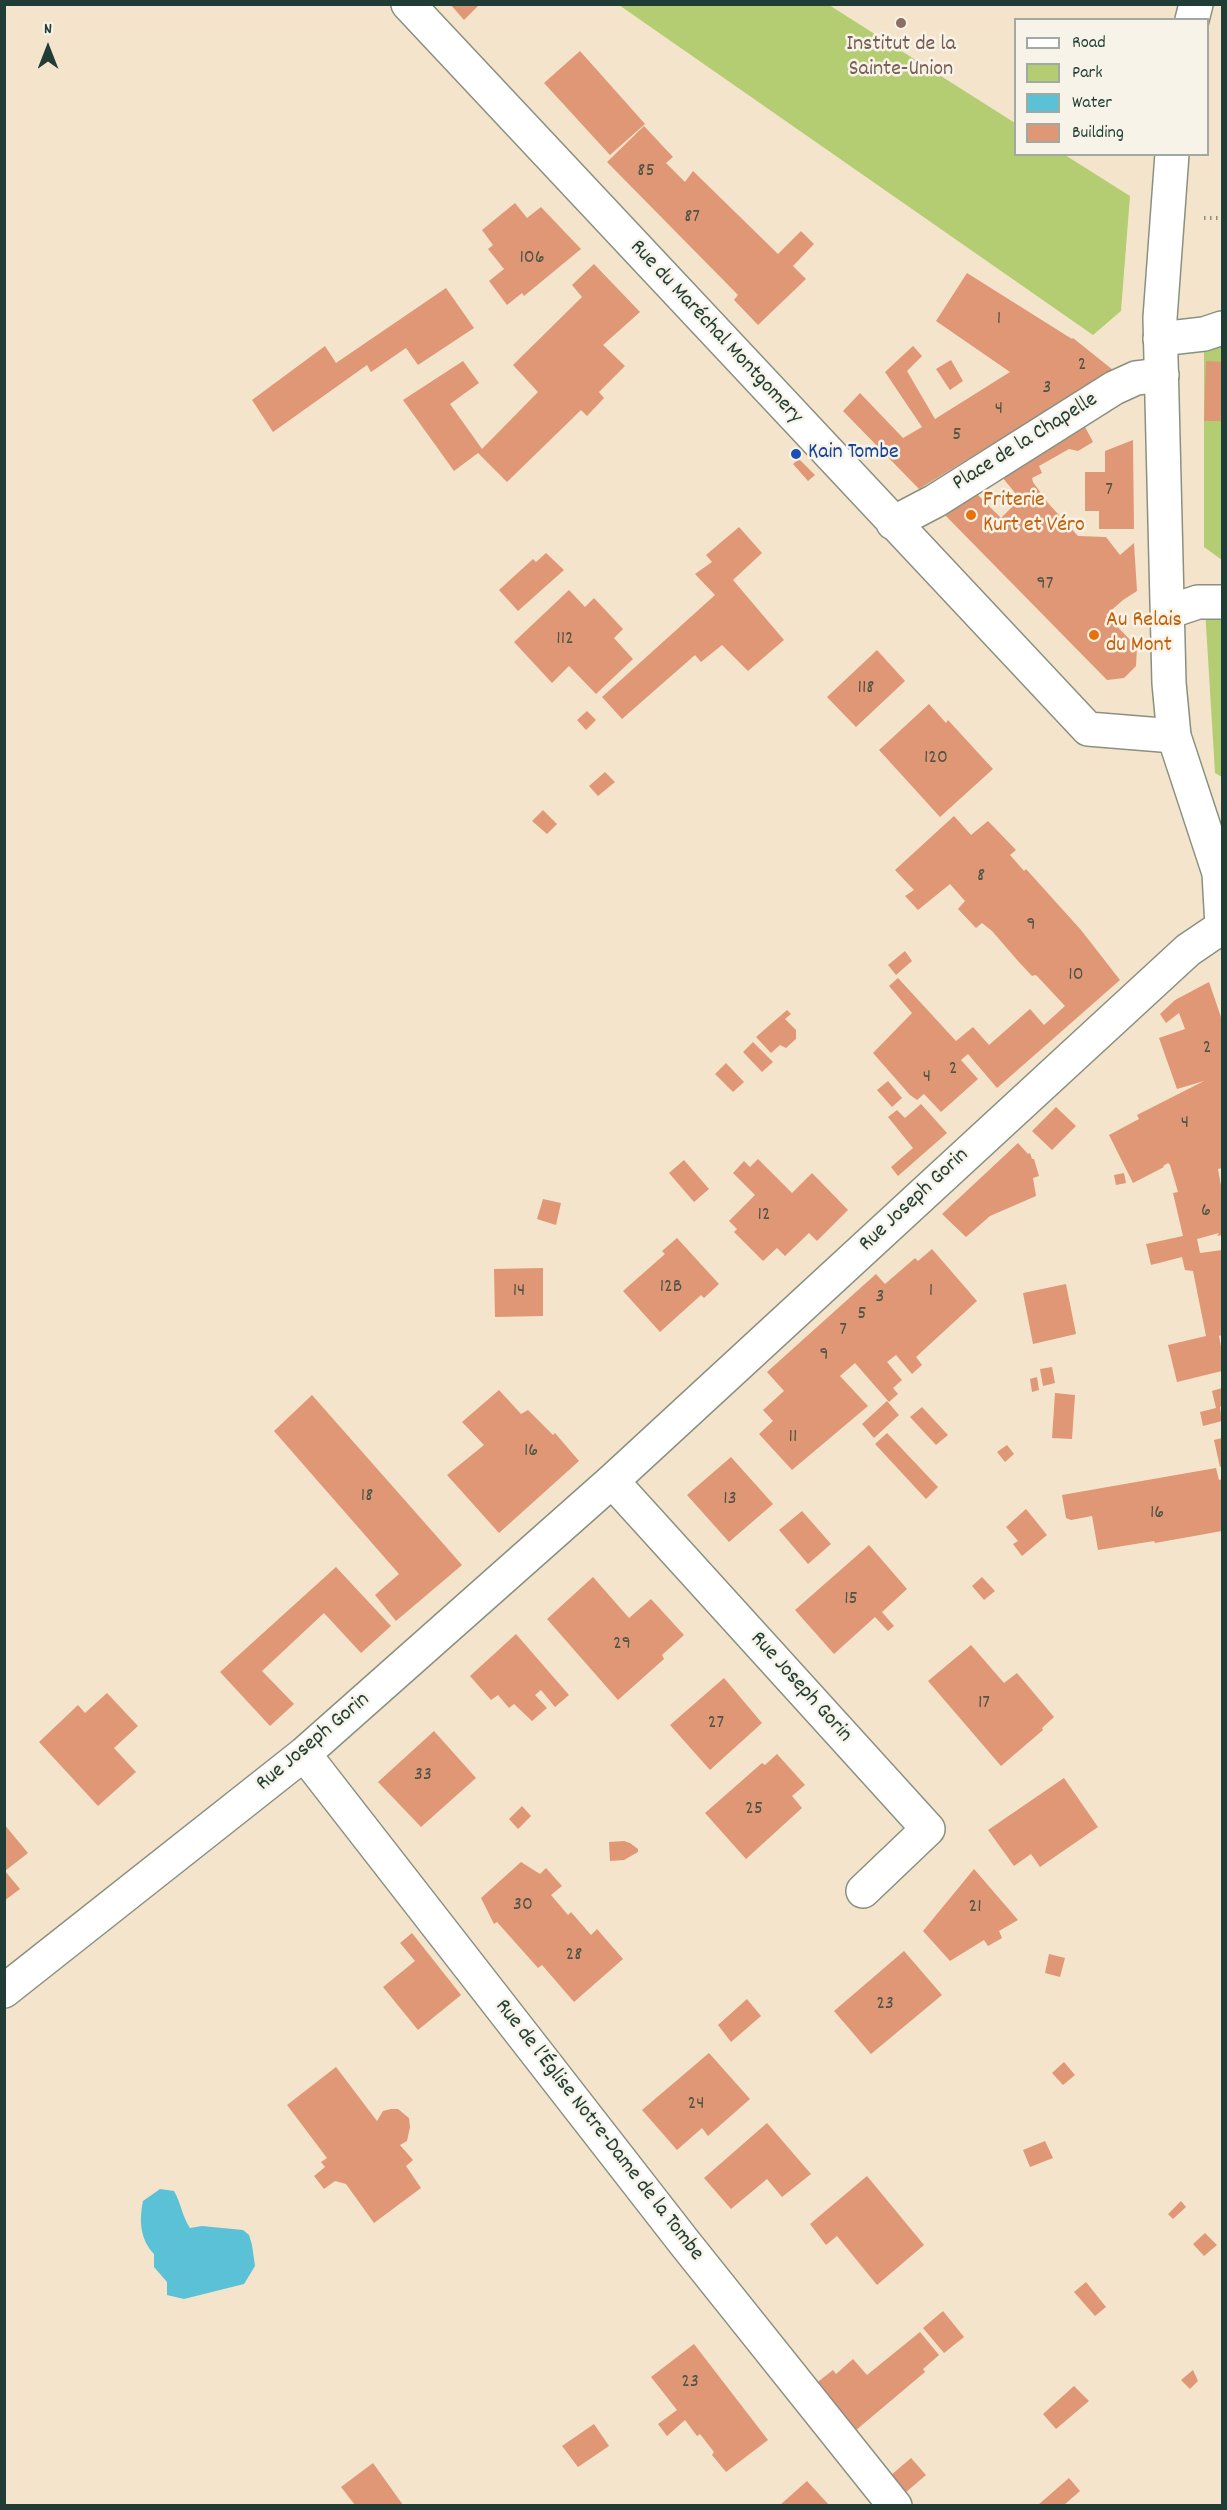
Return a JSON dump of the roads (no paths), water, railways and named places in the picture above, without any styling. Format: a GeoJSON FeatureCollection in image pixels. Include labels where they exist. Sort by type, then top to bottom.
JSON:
{"type":"FeatureCollection","features":[{"type":"Feature","properties":{"kind":"street","name":"Rue du Maréchal Montgomery"},"geometry":{"type":"LineString","coordinates":[[408,4],[1088,729],[1174,736]]}},
{"type":"Feature","properties":{"kind":"street"},"geometry":{"type":"LineString","coordinates":[[1172,156],[1160,318],[1169,683],[1174,736],[1221,871],[1222,927]]}},
{"type":"Feature","properties":{"kind":"street"},"geometry":{"type":"LineString","coordinates":[[1160,339],[1204,334],[1222,328]]}},
{"type":"Feature","properties":{"kind":"street","name":"Place de la Chapelle"},"geometry":{"type":"LineString","coordinates":[[893,523],[935,501],[1114,388],[1136,378],[1162,375]]}},
{"type":"Feature","properties":{"kind":"street"},"geometry":{"type":"LineString","coordinates":[[1168,612],[1198,602],[1222,602]]}},
{"type":"Feature","properties":{"kind":"street","name":"Rue Joseph Gorin"},"geometry":{"type":"LineString","coordinates":[[4,1991],[304,1754],[612,1481],[1188,950],[1222,927]]}},
{"type":"Feature","properties":{"kind":"street","name":"Rue Joseph Gorin"},"geometry":{"type":"LineString","coordinates":[[612,1481],[928,1829],[863,1891]]}},
{"type":"Feature","properties":{"kind":"street","name":"Rue de l’Église Notre-Dame de la Tombe"},"geometry":{"type":"LineString","coordinates":[[304,1754],[684,2242],[895,2505]]}},
{"type":"Feature","properties":{"kind":"water"},"geometry":{"type":"Polygon","coordinates":[[[160,2189],[174,2191],[190,2228],[202,2226],[243,2230],[249,2235],[255,2266],[244,2284],[184,2299],[167,2295],[167,2282],[154,2267],[154,2254],[143,2236],[141,2223],[143,2201],[160,2189]]]}},
{"type":"Feature","properties":{"kind":"place","name":"Institut de la Sainte-Union"},"geometry":{"type":"Point","coordinates":[901,23]}},
{"type":"Feature","properties":{"kind":"place","name":"Kain Tombe"},"geometry":{"type":"Point","coordinates":[796,454]}},
{"type":"Feature","properties":{"kind":"place","name":"Friterie Kurt et Véro"},"geometry":{"type":"Point","coordinates":[971,515]}},
{"type":"Feature","properties":{"kind":"place","name":"Au Relais du Mont"},"geometry":{"type":"Point","coordinates":[1094,635]}}]}
